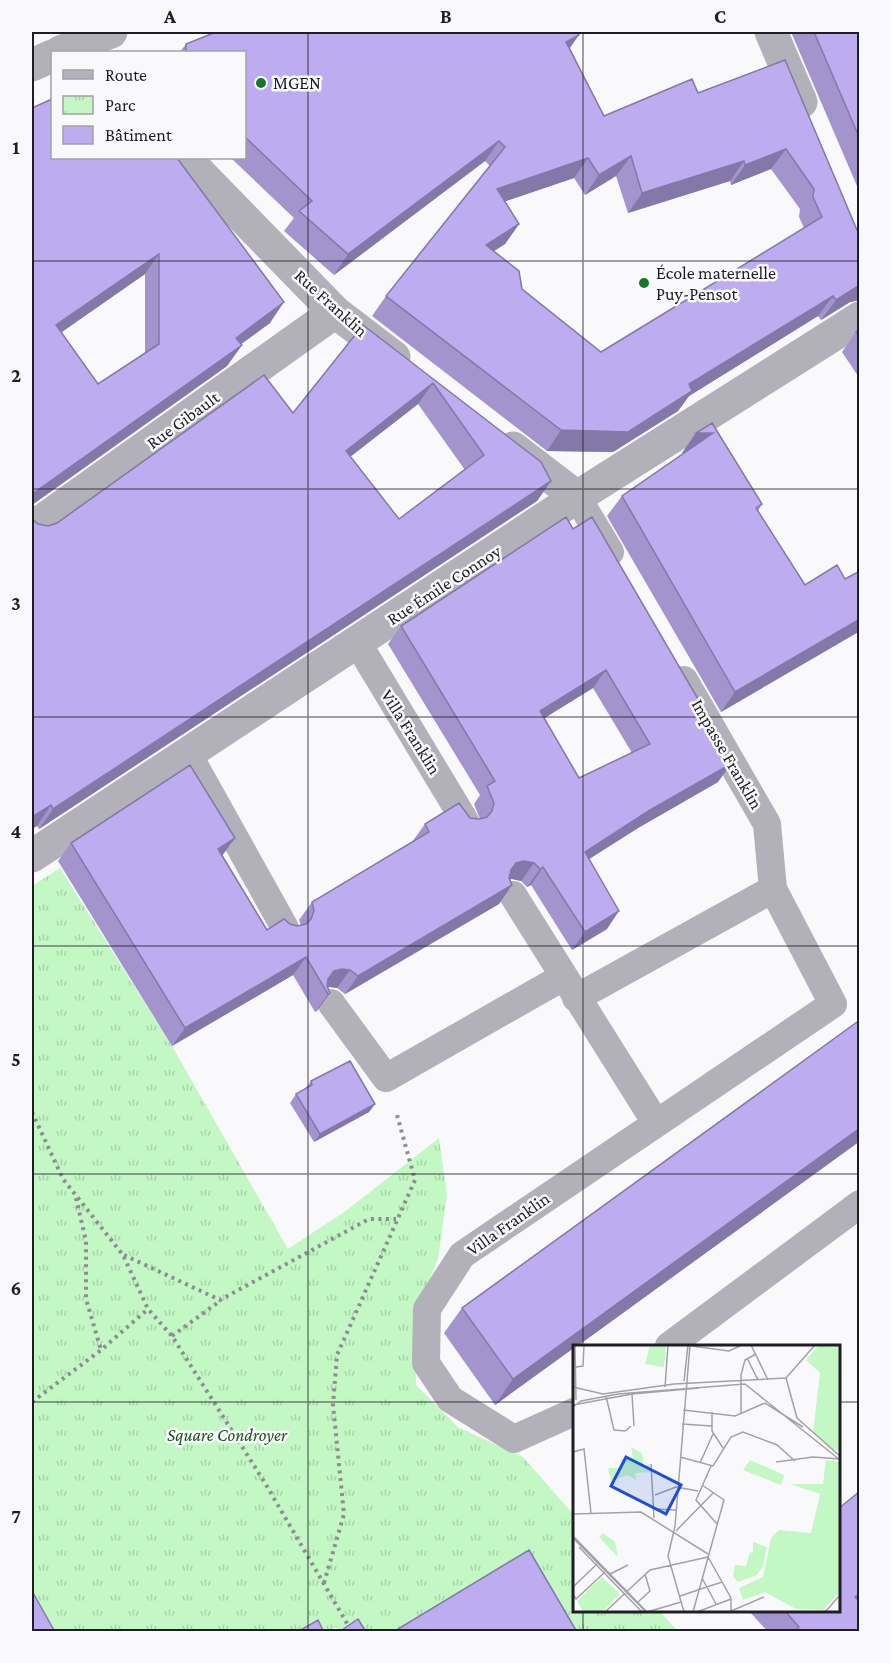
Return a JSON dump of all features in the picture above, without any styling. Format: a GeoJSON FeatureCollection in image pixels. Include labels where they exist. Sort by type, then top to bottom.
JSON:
{"type":"FeatureCollection","features":[{"type":"Feature","properties":{"kind":"street"},"geometry":{"type":"LineString","coordinates":[[771,32],[811,126]]}},
{"type":"Feature","properties":{"kind":"street"},"geometry":{"type":"LineString","coordinates":[[63,51],[106,37]]}},
{"type":"Feature","properties":{"kind":"street"},"geometry":{"type":"LineString","coordinates":[[32,65],[51,56]]}},
{"type":"Feature","properties":{"kind":"street","name":"Rue Franklin"},"geometry":{"type":"LineString","coordinates":[[186,159],[335,312],[419,376]]}},
{"type":"Feature","properties":{"kind":"street","name":"Rue Gibault"},"geometry":{"type":"LineString","coordinates":[[32,528],[335,312]]}},
{"type":"Feature","properties":{"kind":"street","name":"Rue Émile Connoy"},"geometry":{"type":"LineString","coordinates":[[32,856],[577,497],[860,318]]}},
{"type":"Feature","properties":{"kind":"street"},"geometry":{"type":"LineString","coordinates":[[493,433],[577,497]]}},
{"type":"Feature","properties":{"kind":"lane"},"geometry":{"type":"LineString","coordinates":[[577,497],[622,572]]}},
{"type":"Feature","properties":{"kind":"lane","name":"Villa Franklin"},"geometry":{"type":"LineString","coordinates":[[357,642],[465,821]]}},
{"type":"Feature","properties":{"kind":"lane","name":"Impasse Franklin"},"geometry":{"type":"LineString","coordinates":[[674,662],[767,824]]}},
{"type":"Feature","properties":{"kind":"lane"},"geometry":{"type":"LineString","coordinates":[[188,754],[285,928]]}},
{"type":"Feature","properties":{"kind":"lane","name":"Villa Franklin"},"geometry":{"type":"LineString","coordinates":[[573,1412],[514,1439],[450,1399],[426,1363],[427,1309],[462,1255],[833,1004],[773,889],[767,824]]}},
{"type":"Feature","properties":{"kind":"lane"},"geometry":{"type":"LineString","coordinates":[[331,1003],[386,1078],[773,889]]}},
{"type":"Feature","properties":{"kind":"lane"},"geometry":{"type":"LineString","coordinates":[[513,896],[656,1123]]}},
{"type":"Feature","properties":{"kind":"lane"},"geometry":{"type":"LineString","coordinates":[[672,1345],[860,1204]]}},
{"type":"Feature","properties":{"kind":"path"},"geometry":{"type":"LineString","coordinates":[[323,1583],[344,1514],[333,1405],[337,1355],[415,1180],[386,1078]]}},
{"type":"Feature","properties":{"kind":"path"},"geometry":{"type":"LineString","coordinates":[[32,1112],[63,1179],[123,1254],[148,1309],[172,1336],[265,1483],[352,1632]]}},
{"type":"Feature","properties":{"kind":"path"},"geometry":{"type":"LineString","coordinates":[[76,1196],[86,1241],[86,1299],[101,1350]]}},
{"type":"Feature","properties":{"kind":"path"},"geometry":{"type":"LineString","coordinates":[[172,1336],[220,1300],[369,1219],[396,1219]]}},
{"type":"Feature","properties":{"kind":"path"},"geometry":{"type":"LineString","coordinates":[[123,1254],[220,1300]]}},
{"type":"Feature","properties":{"kind":"path"},"geometry":{"type":"LineString","coordinates":[[32,1402],[101,1350],[148,1309]]}},
{"type":"Feature","properties":{"kind":"green space","name":"Square Condroyer"},"geometry":{"type":"Polygon","coordinates":[[[60,868],[172,1046],[288,1249],[347,1210],[439,1138],[447,1195],[438,1259],[415,1314],[416,1385],[458,1427],[523,1457],[573,1514],[573,1612],[660,1612],[678,1631],[338,1632],[336,1627],[328,1632],[37,1631],[32,1622],[32,886],[60,868]]]}},
{"type":"Feature","properties":{"kind":"building"},"geometry":{"type":"Polygon","coordinates":[[[216,32],[577,32],[579,35],[566,42],[604,116],[692,79],[698,93],[785,60],[857,230],[860,232],[860,285],[836,300],[833,296],[689,384],[692,391],[628,432],[561,430],[386,296],[505,147],[499,141],[348,254],[299,211],[312,201],[246,138],[246,51],[186,51],[186,44],[216,32]],[[786,149],[745,165],[744,161],[642,193],[631,156],[599,175],[588,158],[497,189],[519,224],[486,245],[519,271],[522,289],[601,352],[822,217],[813,197],[814,189],[786,149]]]}},
{"type":"Feature","properties":{"kind":"building"},"geometry":{"type":"Polygon","coordinates":[[[814,32],[860,32],[860,139],[814,32]]]}},
{"type":"Feature","properties":{"kind":"building"},"geometry":{"type":"Polygon","coordinates":[[[51,99],[51,159],[178,159],[284,302],[236,338],[242,345],[35,492],[32,497],[32,108],[51,99]],[[159,254],[56,325],[98,384],[159,344],[159,254]]]}},
{"type":"Feature","properties":{"kind":"building"},"geometry":{"type":"Polygon","coordinates":[[[363,325],[541,462],[551,481],[53,809],[51,805],[32,817],[32,519],[38,524],[48,526],[57,523],[264,375],[293,413],[363,325]],[[433,383],[346,451],[399,519],[484,455],[433,383]]]}},
{"type":"Feature","properties":{"kind":"building"},"geometry":{"type":"Polygon","coordinates":[[[712,423],[762,504],[756,508],[805,585],[837,565],[845,579],[860,571],[860,619],[735,692],[622,496],[713,433],[696,433],[712,423]]]}},
{"type":"Feature","properties":{"kind":"building"},"geometry":{"type":"Polygon","coordinates":[[[566,517],[573,529],[592,517],[705,711],[701,713],[731,764],[650,810],[585,852],[619,911],[585,932],[543,867],[540,869],[534,863],[524,861],[516,863],[511,870],[509,878],[512,885],[358,976],[350,970],[334,971],[328,979],[327,986],[330,993],[328,994],[306,957],[185,1028],[71,843],[190,765],[235,838],[218,849],[267,930],[284,919],[297,926],[306,924],[314,911],[312,902],[429,832],[425,824],[459,803],[470,818],[487,817],[494,803],[487,786],[495,781],[401,626],[566,517]],[[606,670],[540,711],[579,778],[650,744],[606,670]]]}},
{"type":"Feature","properties":{"kind":"building"},"geometry":{"type":"Polygon","coordinates":[[[860,1020],[860,1128],[513,1379],[462,1308],[860,1020]]]}},
{"type":"Feature","properties":{"kind":"building"},"geometry":{"type":"Polygon","coordinates":[[[350,1061],[375,1104],[320,1134],[296,1094],[312,1085],[311,1081],[350,1061]]]}},
{"type":"Feature","properties":{"kind":"building"},"geometry":{"type":"Polygon","coordinates":[[[860,1491],[860,1593],[855,1597],[860,1602],[860,1632],[794,1632],[799,1627],[786,1612],[840,1612],[840,1507],[860,1491]]]}},
{"type":"Feature","properties":{"kind":"building"},"geometry":{"type":"Polygon","coordinates":[[[529,1550],[577,1632],[393,1632],[529,1550]]]}},
{"type":"Feature","properties":{"kind":"building"},"geometry":{"type":"Polygon","coordinates":[[[32,1591],[55,1632],[32,1632],[32,1591]]]}},
{"type":"Feature","properties":{"kind":"building"},"geometry":{"type":"Polygon","coordinates":[[[358,1619],[366,1632],[339,1632],[358,1619]]]}},
{"type":"Feature","properties":{"kind":"building"},"geometry":{"type":"Polygon","coordinates":[[[318,1620],[324,1632],[297,1632],[318,1620]]]}},
{"type":"Feature","properties":{"kind":"place","name":"MGEN"},"geometry":{"type":"Point","coordinates":[261,83]}},
{"type":"Feature","properties":{"kind":"place","name":"École maternelle Puy-Pensot"},"geometry":{"type":"Point","coordinates":[644,283]}}]}
